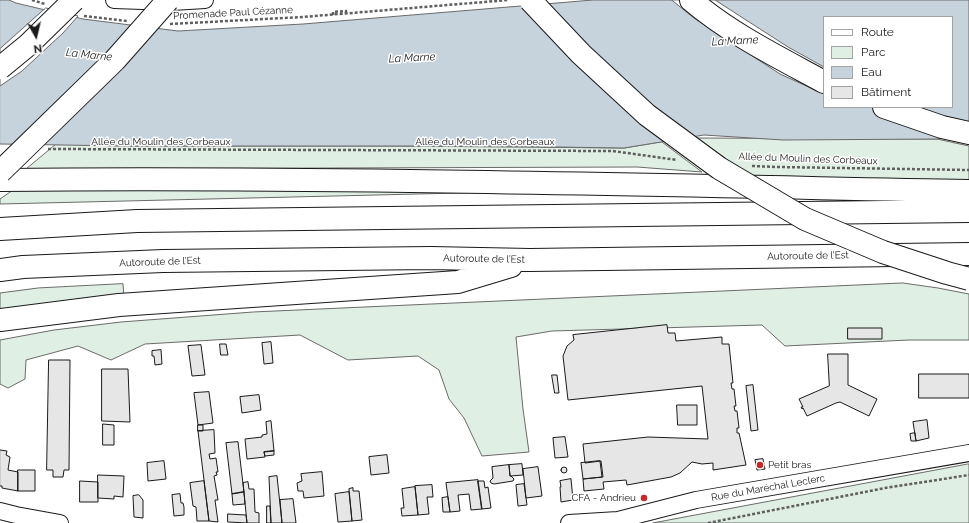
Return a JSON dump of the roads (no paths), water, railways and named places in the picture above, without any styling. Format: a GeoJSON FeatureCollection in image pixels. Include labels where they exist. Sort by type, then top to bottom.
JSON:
{"type":"FeatureCollection","features":[{"type":"Feature","properties":{"kind":"highway"},"geometry":{"type":"LineString","coordinates":[[530,0],[581,54],[647,114],[719,168],[805,219],[883,252],[969,279]]}},
{"type":"Feature","properties":{"kind":"highway"},"geometry":{"type":"LineString","coordinates":[[691,0],[719,22],[749,42],[823,81]]}},
{"type":"Feature","properties":{"kind":"highway"},"geometry":{"type":"LineString","coordinates":[[0,172],[115,60],[171,1]]}},
{"type":"Feature","properties":{"kind":"highway"},"geometry":{"type":"LineString","coordinates":[[0,68],[28,45],[79,8]]}},
{"type":"Feature","properties":{"kind":"highway"},"geometry":{"type":"LineString","coordinates":[[887,108],[942,127],[969,133]]}},
{"type":"Feature","properties":{"kind":"highway"},"geometry":{"type":"LineString","coordinates":[[0,180],[174,178],[563,183],[969,192]]}},
{"type":"Feature","properties":{"kind":"highway"},"geometry":{"type":"LineString","coordinates":[[0,229],[145,221],[969,211]]}},
{"type":"Feature","properties":{"kind":"highway","name":"Autoroute de l’Est"},"geometry":{"type":"LineString","coordinates":[[0,270],[23,267],[163,261],[431,258],[530,260],[969,254]]}},
{"type":"Feature","properties":{"kind":"highway"},"geometry":{"type":"LineString","coordinates":[[0,320],[119,305],[458,282],[530,260]]}},
{"type":"Feature","properties":{"kind":"street"},"geometry":{"type":"LineString","coordinates":[[114,0],[205,0]]}},
{"type":"Feature","properties":{"kind":"street","name":"Rue du Maréchal Leclerc"},"geometry":{"type":"LineString","coordinates":[[569,523],[618,520],[696,500],[969,453]]}},
{"type":"Feature","properties":{"kind":"street"},"geometry":{"type":"LineString","coordinates":[[0,511],[60,523]]}},
{"type":"Feature","properties":{"kind":"water","name":"La Marne"},"geometry":{"type":"Polygon","coordinates":[[[0,0],[9,0],[83,19],[178,31],[303,24],[593,0],[969,0],[969,129],[937,139],[783,140],[704,135],[624,148],[489,146],[124,146],[0,144],[0,0]]]}},
{"type":"Feature","properties":{"kind":"place","name":"Petit bras"},"geometry":{"type":"Point","coordinates":[760,465]}},
{"type":"Feature","properties":{"kind":"place","name":"CFA - Andrieu"},"geometry":{"type":"Point","coordinates":[644,498]}}]}
